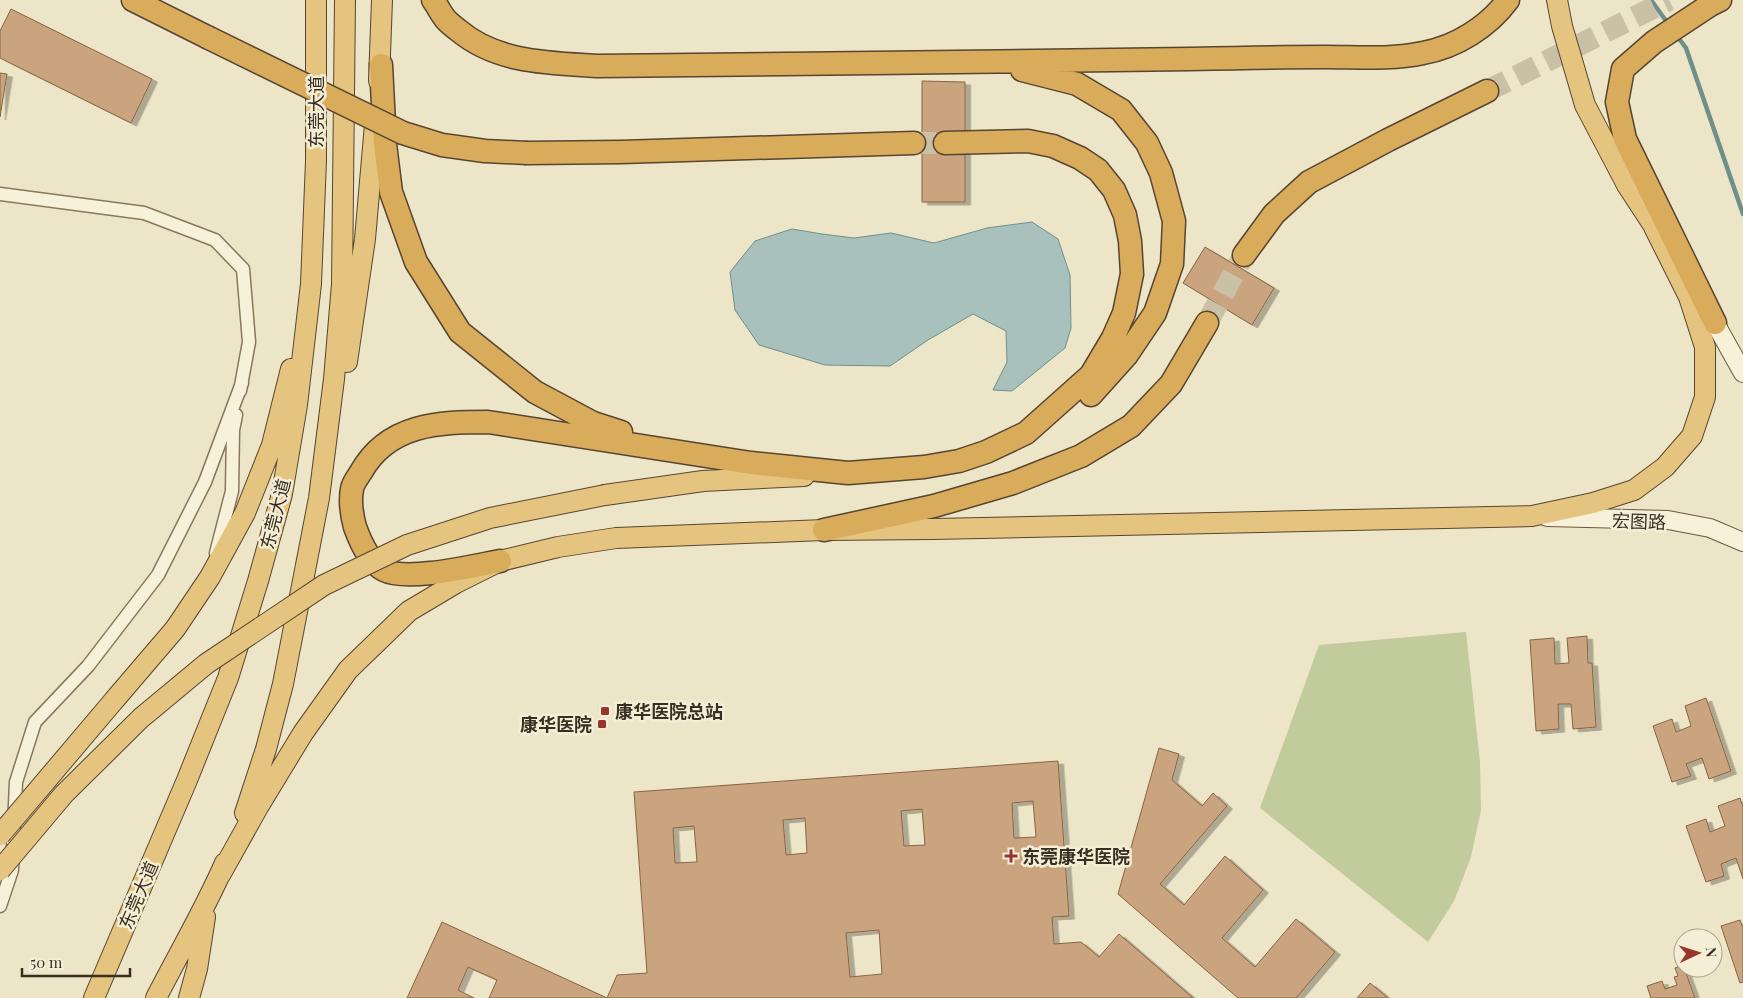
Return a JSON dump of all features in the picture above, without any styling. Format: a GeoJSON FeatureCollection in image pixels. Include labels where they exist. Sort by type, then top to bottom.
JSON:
{"type":"FeatureCollection","features":[{"type":"Feature","properties":{"kind":"highway"},"geometry":{"type":"LineString","coordinates":[[133,0],[403,133],[442,145],[485,151],[527,153],[631,152],[914,143]]}},
{"type":"Feature","properties":{"kind":"highway","name":"东莞大道"},"geometry":{"type":"LineString","coordinates":[[94,998],[187,780],[228,678],[282,494],[297,405],[312,284],[316,161],[316,0]]}},
{"type":"Feature","properties":{"kind":"highway","name":"东莞大道"},"geometry":{"type":"LineString","coordinates":[[156,998],[180,950],[207,904],[236,839],[266,749],[284,684],[319,498],[334,379],[342,284],[345,0]]}},
{"type":"Feature","properties":{"kind":"highway"},"geometry":{"type":"LineString","coordinates":[[382,0],[381,65],[385,144],[392,192],[416,262],[460,332],[536,392],[593,423],[678,452]]}},
{"type":"Feature","properties":{"kind":"highway"},"geometry":{"type":"LineString","coordinates":[[434,0],[444,18],[465,36],[506,55],[536,62],[598,66],[1390,57],[1423,53],[1451,45],[1475,31],[1498,13],[1508,0]]}},
{"type":"Feature","properties":{"kind":"highway"},"geometry":{"type":"LineString","coordinates":[[1558,0],[1562,26],[1585,105],[1627,185],[1715,324]]}},
{"type":"Feature","properties":{"kind":"highway"},"geometry":{"type":"LineString","coordinates":[[1715,2],[1654,42],[1623,69],[1617,102],[1625,139],[1715,324]]}},
{"type":"Feature","properties":{"kind":"highway"},"geometry":{"type":"LineString","coordinates":[[0,870],[64,794],[141,718],[206,664],[324,586],[407,546],[490,518],[605,495],[703,481],[891,471],[959,461],[986,452],[1026,433],[1060,416],[1090,396],[1126,356],[1155,313],[1170,272],[1174,221],[1161,173],[1147,143],[1121,110],[1077,84],[1029,71],[948,62]]}},
{"type":"Feature","properties":{"kind":"highway"},"geometry":{"type":"LineString","coordinates":[[319,498],[336,430],[354,324],[365,239],[381,65]]}},
{"type":"Feature","properties":{"kind":"highway"},"geometry":{"type":"LineString","coordinates":[[1244,255],[1274,214],[1309,182],[1487,91]]}},
{"type":"Feature","properties":{"kind":"highway"},"geometry":{"type":"LineString","coordinates":[[945,143],[1028,141],[1053,146],[1080,158],[1098,170],[1114,190],[1125,215],[1130,241],[1132,274],[1124,313],[1113,338],[1091,375],[1026,433]]}},
{"type":"Feature","properties":{"kind":"highway"},"geometry":{"type":"LineString","coordinates":[[848,473],[751,463],[488,422],[450,422],[418,428],[386,442],[367,461],[352,488],[352,517],[365,552],[384,570],[411,575],[500,561],[558,547],[616,538],[824,530],[1532,516],[1593,503],[1634,490],[1665,468],[1692,436],[1705,397],[1705,347],[1689,297],[1654,227]]}},
{"type":"Feature","properties":{"kind":"highway"},"geometry":{"type":"LineString","coordinates":[[0,835],[175,629],[210,577],[245,513],[272,445],[312,284]]}},
{"type":"Feature","properties":{"kind":"highway"},"geometry":{"type":"LineString","coordinates":[[824,530],[934,506],[1012,483],[1081,456],[1131,426],[1171,384],[1207,323]]}},
{"type":"Feature","properties":{"kind":"highway"},"geometry":{"type":"LineString","coordinates":[[220,875],[258,807],[303,733],[348,670],[409,611],[456,583],[500,561]]}},
{"type":"Feature","properties":{"kind":"highway"},"geometry":{"type":"LineString","coordinates":[[172,998],[207,904]]}},
{"type":"Feature","properties":{"kind":"highway"},"geometry":{"type":"LineString","coordinates":[[190,998],[197,969],[207,904]]}},
{"type":"Feature","properties":{"kind":"main road"},"geometry":{"type":"LineString","coordinates":[[1715,324],[1743,373]]}},
{"type":"Feature","properties":{"kind":"main road","name":"宏图路"},"geometry":{"type":"LineString","coordinates":[[1532,516],[1668,520],[1710,528],[1743,542]]}},
{"type":"Feature","properties":{"kind":"street"},"geometry":{"type":"LineString","coordinates":[[0,194],[144,213],[215,240],[243,269],[249,342],[233,430],[232,491],[210,577]]}},
{"type":"Feature","properties":{"kind":"street"},"geometry":{"type":"LineString","coordinates":[[0,906],[12,870],[16,782],[35,722],[88,666],[158,575],[205,482],[242,383]]}},
{"type":"Feature","properties":{"kind":"green space"},"geometry":{"type":"Polygon","coordinates":[[[1466,632],[1480,762],[1481,810],[1471,857],[1454,901],[1428,942],[1260,808],[1319,645],[1466,632]]]}},
{"type":"Feature","properties":{"kind":"water"},"geometry":{"type":"Polygon","coordinates":[[[1032,222],[1058,239],[1070,275],[1071,328],[1065,348],[1012,391],[993,390],[1007,362],[1006,331],[973,314],[928,340],[890,366],[825,365],[759,345],[735,310],[730,272],[755,241],[792,229],[854,238],[891,233],[934,243],[987,228],[1032,222]]]}},
{"type":"Feature","properties":{"kind":"building"},"geometry":{"type":"Polygon","coordinates":[[[11,9],[152,79],[131,123],[0,58],[0,31],[11,9]]]}},
{"type":"Feature","properties":{"kind":"building"},"geometry":{"type":"Polygon","coordinates":[[[0,73],[7,74],[0,117],[0,73]]]}},
{"type":"Feature","properties":{"kind":"building"},"geometry":{"type":"Polygon","coordinates":[[[922,81],[965,82],[965,202],[922,202],[922,81]]]}},
{"type":"Feature","properties":{"kind":"building"},"geometry":{"type":"Polygon","coordinates":[[[1205,247],[1274,288],[1252,325],[1183,283],[1205,247]]]}},
{"type":"Feature","properties":{"kind":"building"},"geometry":{"type":"Polygon","coordinates":[[[1587,636],[1588,663],[1592,663],[1596,727],[1573,729],[1571,704],[1558,704],[1559,729],[1536,731],[1530,640],[1554,638],[1555,664],[1569,663],[1567,638],[1587,636]]]}},
{"type":"Feature","properties":{"kind":"building"},"geometry":{"type":"Polygon","coordinates":[[[1706,698],[1731,771],[1709,779],[1702,758],[1686,764],[1691,776],[1672,782],[1653,726],[1672,719],[1676,732],[1691,726],[1685,706],[1706,698]]]}},
{"type":"Feature","properties":{"kind":"building"},"geometry":{"type":"Polygon","coordinates":[[[1159,748],[1179,754],[1172,780],[1202,806],[1213,793],[1227,806],[1160,884],[1184,905],[1225,856],[1263,890],[1222,938],[1255,967],[1296,919],[1335,952],[1296,998],[1238,998],[1118,894],[1159,748]]]}},
{"type":"Feature","properties":{"kind":"building"},"geometry":{"type":"Polygon","coordinates":[[[1058,761],[1069,916],[1052,917],[1054,944],[1081,942],[1099,957],[1119,934],[1193,998],[607,998],[617,975],[647,973],[634,792],[1058,761]],[[1033,801],[1012,803],[1014,838],[1036,837],[1033,801]],[[922,809],[901,811],[904,846],[925,845],[922,809]],[[805,818],[783,820],[786,855],[807,853],[805,818]],[[694,826],[673,828],[675,863],[697,862],[694,826]],[[879,930],[846,933],[850,977],[882,974],[879,930]]]}},
{"type":"Feature","properties":{"kind":"building"},"geometry":{"type":"Polygon","coordinates":[[[1740,798],[1743,807],[1743,879],[1736,858],[1721,864],[1724,876],[1706,882],[1686,826],[1706,819],[1710,832],[1725,826],[1718,806],[1740,798]]]}},
{"type":"Feature","properties":{"kind":"building"},"geometry":{"type":"Polygon","coordinates":[[[1740,920],[1743,928],[1743,982],[1740,983],[1721,926],[1740,920]]]}},
{"type":"Feature","properties":{"kind":"building"},"geometry":{"type":"Polygon","coordinates":[[[442,922],[607,998],[489,998],[497,980],[468,967],[458,990],[474,998],[407,998],[442,922]]]}},
{"type":"Feature","properties":{"kind":"building"},"geometry":{"type":"Polygon","coordinates":[[[1674,978],[1688,978],[1695,998],[1651,998],[1647,986],[1662,981],[1665,989],[1677,985],[1674,978]]]}},
{"type":"Feature","properties":{"kind":"building"},"geometry":{"type":"Polygon","coordinates":[[[1370,983],[1388,998],[1357,998],[1370,983]]]}},
{"type":"Feature","properties":{"kind":"waterway"},"geometry":{"type":"LineString","coordinates":[[1651,0],[1669,25]]}},
{"type":"Feature","properties":{"kind":"waterway"},"geometry":{"type":"LineString","coordinates":[[1677,36],[1686,48],[1743,214]]}},
{"type":"Feature","properties":{"kind":"tunnel"},"geometry":{"type":"LineString","coordinates":[[1487,91],[1669,0]]}},
{"type":"Feature","properties":{"kind":"tunnel"},"geometry":{"type":"LineString","coordinates":[[914,143],[945,143]]}},
{"type":"Feature","properties":{"kind":"tunnel"},"geometry":{"type":"LineString","coordinates":[[1207,323],[1244,255]]}},
{"type":"Feature","properties":{"kind":"place","name":"康华医院总站"},"geometry":{"type":"Point","coordinates":[605,711]}},
{"type":"Feature","properties":{"kind":"place","name":"康华医院"},"geometry":{"type":"Point","coordinates":[602,724]}},
{"type":"Feature","properties":{"kind":"place","name":"东莞康华医院"},"geometry":{"type":"Point","coordinates":[1011,856]}}]}
